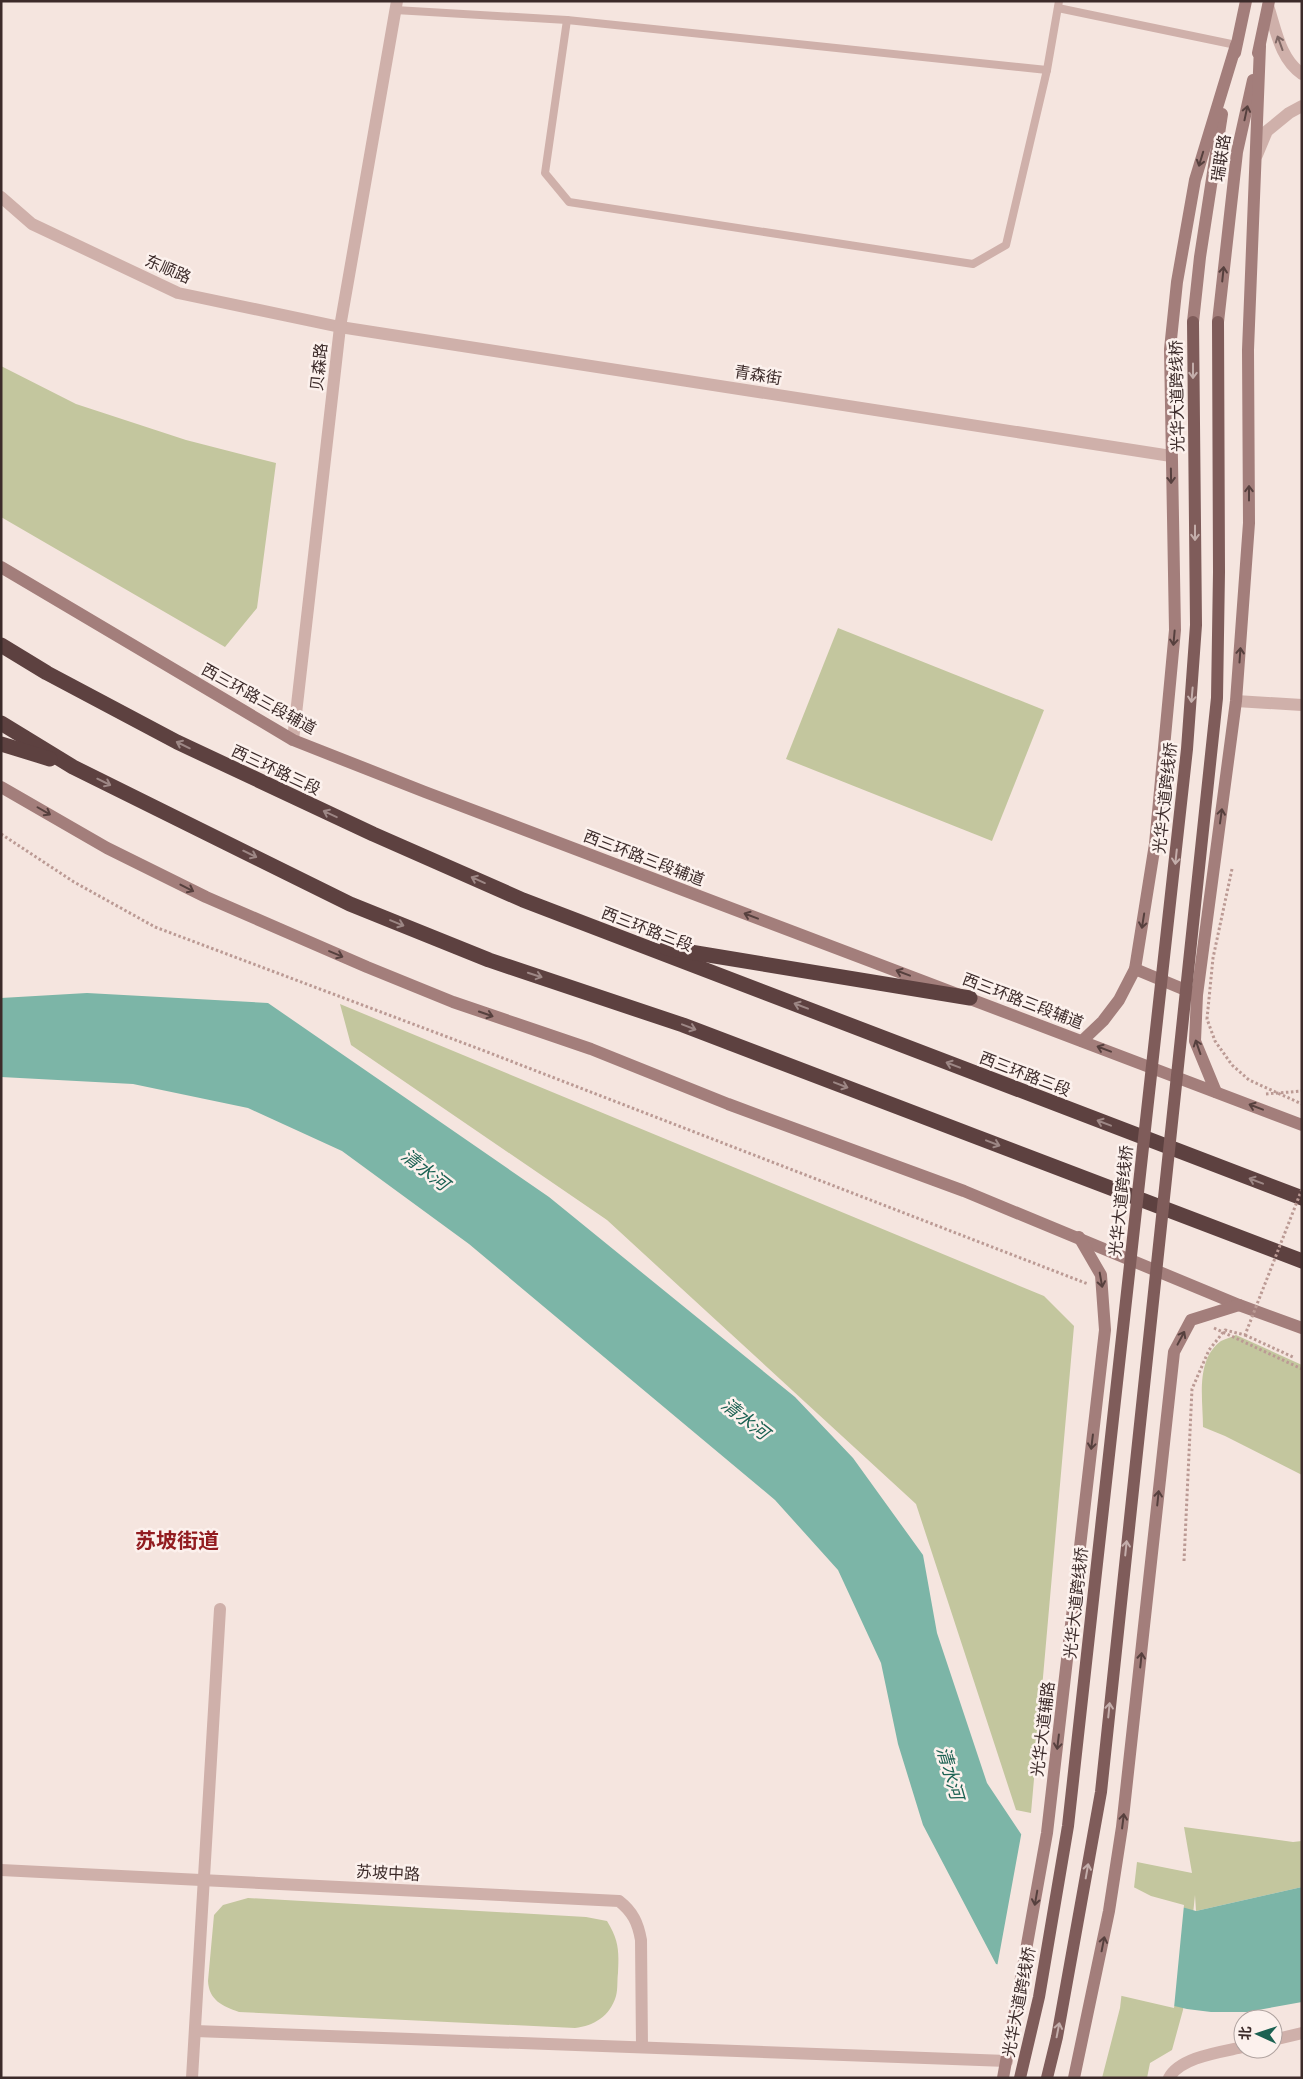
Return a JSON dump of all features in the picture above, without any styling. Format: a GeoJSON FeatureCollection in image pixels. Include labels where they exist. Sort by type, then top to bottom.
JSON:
{"type":"FeatureCollection","features":[{"type":"Feature","properties":{"kind":"highway"},"geometry":{"type":"LineString","coordinates":[[1,635],[48,673]]}},
{"type":"Feature","properties":{"kind":"highway","name":"西三环路三段"},"geometry":{"type":"LineString","coordinates":[[1,645],[48,673],[186,746],[373,834],[523,900],[1302,1198]]}},
{"type":"Feature","properties":{"kind":"highway"},"geometry":{"type":"LineString","coordinates":[[1,722],[73,766],[350,904],[489,960],[683,1025],[1302,1262]]}},
{"type":"Feature","properties":{"kind":"highway"},"geometry":{"type":"LineString","coordinates":[[1,744],[73,766]]}},
{"type":"Feature","properties":{"kind":"highway"},"geometry":{"type":"LineString","coordinates":[[633,942],[970,998]]}},
{"type":"Feature","properties":{"kind":"main road","name":"瑞联路"},"geometry":{"type":"LineString","coordinates":[[1193,322],[1200,257],[1218,139],[1246,1]]}},
{"type":"Feature","properties":{"kind":"main road","name":"瑞联路"},"geometry":{"type":"LineString","coordinates":[[1047,2078],[1062,2010],[1101,1792],[1217,698],[1219,589],[1218,322],[1237,152],[1269,4]]}},
{"type":"Feature","properties":{"kind":"main road"},"geometry":{"type":"LineString","coordinates":[[1082,1041],[1102,1022],[1119,1000],[1135,969],[1155,844],[1175,630],[1170,349],[1177,282],[1195,180],[1236,45]]}},
{"type":"Feature","properties":{"kind":"main road"},"geometry":{"type":"LineString","coordinates":[[1216,1092],[1195,1041],[1197,995],[1236,701],[1249,523],[1248,350],[1260,46]]}},
{"type":"Feature","properties":{"kind":"main road","name":"光华大道跨线桥"},"geometry":{"type":"LineString","coordinates":[[1020,2078],[1039,1997],[1068,1826],[1187,749],[1196,625],[1193,322]]}},
{"type":"Feature","properties":{"kind":"main road","name":"西三环路三段辅道"},"geometry":{"type":"LineString","coordinates":[[1,567],[293,740],[425,792],[1302,1125]]}},
{"type":"Feature","properties":{"kind":"main road"},"geometry":{"type":"LineString","coordinates":[[1,787],[107,848],[206,897],[375,971],[453,1002],[591,1049],[728,1104],[964,1191],[1079,1237],[1239,1305],[1302,1328]]}},
{"type":"Feature","properties":{"kind":"main road"},"geometry":{"type":"LineString","coordinates":[[1135,969],[1197,995]]}},
{"type":"Feature","properties":{"kind":"main road","name":"光华大道辅路"},"geometry":{"type":"LineString","coordinates":[[1003,2078],[1047,1833],[1105,1330],[1101,1275],[1079,1237]]}},
{"type":"Feature","properties":{"kind":"main road"},"geometry":{"type":"LineString","coordinates":[[1074,2078],[1093,1992],[1122,1827],[1174,1352],[1191,1320],[1239,1305]]}},
{"type":"Feature","properties":{"kind":"street"},"geometry":{"type":"LineString","coordinates":[[1269,4],[1281,48],[1293,68],[1302,74]]}},
{"type":"Feature","properties":{"kind":"street","name":"贝森路"},"geometry":{"type":"LineString","coordinates":[[293,740],[340,327],[396,6]]}},
{"type":"Feature","properties":{"kind":"street"},"geometry":{"type":"LineString","coordinates":[[1256,157],[1267,131],[1289,113],[1302,106]]}},
{"type":"Feature","properties":{"kind":"street","name":"东顺路"},"geometry":{"type":"LineString","coordinates":[[1,197],[32,224],[178,293],[340,327]]}},
{"type":"Feature","properties":{"kind":"street","name":"青森街"},"geometry":{"type":"LineString","coordinates":[[340,327],[1171,456]]}},
{"type":"Feature","properties":{"kind":"street"},"geometry":{"type":"LineString","coordinates":[[1236,701],[1302,705]]}},
{"type":"Feature","properties":{"kind":"street"},"geometry":{"type":"LineString","coordinates":[[192,2078],[220,1609]]}},
{"type":"Feature","properties":{"kind":"street","name":"苏坡中路"},"geometry":{"type":"LineString","coordinates":[[1,1870],[619,1901],[628,1908],[638,1924],[641,1940],[642,2048]]}},
{"type":"Feature","properties":{"kind":"street"},"geometry":{"type":"LineString","coordinates":[[195,2031],[1007,2061]]}},
{"type":"Feature","properties":{"kind":"street"},"geometry":{"type":"LineString","coordinates":[[1283,2038],[1302,2033]]}},
{"type":"Feature","properties":{"kind":"street"},"geometry":{"type":"LineString","coordinates":[[1169,2078],[1172,2072],[1195,2058],[1233,2049]]}},
{"type":"Feature","properties":{"kind":"lane"},"geometry":{"type":"LineString","coordinates":[[567,20],[545,173],[569,202],[973,264],[1006,245],[1047,70],[1058,5],[1236,45]]}},
{"type":"Feature","properties":{"kind":"lane"},"geometry":{"type":"LineString","coordinates":[[396,6],[567,20],[1047,70]]}},
{"type":"Feature","properties":{"kind":"path"},"geometry":{"type":"LineString","coordinates":[[1,834],[74,882],[155,927],[1102,1289]]}},
{"type":"Feature","properties":{"kind":"path"},"geometry":{"type":"LineString","coordinates":[[1232,869],[1214,958],[1207,1019],[1215,1041],[1232,1065],[1249,1080],[1302,1104]]}},
{"type":"Feature","properties":{"kind":"path"},"geometry":{"type":"LineString","coordinates":[[1245,1335],[1302,1189]]}},
{"type":"Feature","properties":{"kind":"path"},"geometry":{"type":"LineString","coordinates":[[1191,1320],[1302,1369]]}},
{"type":"Feature","properties":{"kind":"path"},"geometry":{"type":"LineString","coordinates":[[1184,1560],[1192,1389],[1209,1350],[1225,1330],[1245,1335],[1293,1357]]}},
{"type":"Feature","properties":{"kind":"green space"},"geometry":{"type":"Polygon","coordinates":[[[1,366],[76,404],[186,440],[276,463],[257,608],[225,647],[1,517],[1,366]]]}},
{"type":"Feature","properties":{"kind":"green space"},"geometry":{"type":"Polygon","coordinates":[[[838,628],[1044,710],[992,841],[786,759],[838,628]]]}},
{"type":"Feature","properties":{"kind":"green space"},"geometry":{"type":"Polygon","coordinates":[[[340,1004],[1044,1296],[1074,1326],[1031,1813],[1016,1810],[916,1504],[607,1220],[351,1045],[340,1004]]]}},
{"type":"Feature","properties":{"kind":"green space"},"geometry":{"type":"Polygon","coordinates":[[[1236,1335],[1302,1365],[1302,1475],[1203,1427],[1202,1381],[1207,1359],[1221,1341],[1236,1335]]]}},
{"type":"Feature","properties":{"kind":"green space"},"geometry":{"type":"Polygon","coordinates":[[[1184,1827],[1293,1842],[1302,1841],[1302,1887],[1196,1911],[1195,1895],[1183,2010],[1172,2050],[1150,2063],[1147,2078],[1102,2078],[1120,2008],[1137,1862],[1192,1873],[1184,1827]]]}},
{"type":"Feature","properties":{"kind":"green space"},"geometry":{"type":"Polygon","coordinates":[[[248,1898],[586,1917],[607,1921],[614,1934],[618,1952],[616,1996],[610,2009],[600,2019],[589,2025],[575,2028],[239,2012],[227,2007],[214,1998],[208,1981],[214,1915],[223,1905],[248,1898]]]}},
{"type":"Feature","properties":{"kind":"water","name":"清水河"},"geometry":{"type":"Polygon","coordinates":[[[87,993],[268,1003],[549,1197],[795,1397],[853,1458],[923,1555],[937,1633],[987,1783],[1021,1834],[1150,1898],[1196,1911],[1302,1887],[1302,2002],[1264,2009],[1233,2009],[1233,2012],[1211,2012],[1187,2009],[996,1964],[923,1825],[898,1744],[881,1663],[838,1570],[775,1500],[469,1244],[342,1151],[248,1108],[133,1084],[1,1077],[1,998],[87,993]]]}},
{"type":"Feature","properties":{"kind":"pier"},"geometry":{"type":"Polygon","coordinates":[[[1022,1830],[1151,1896],[1184,1905],[1174,2008],[997,1967],[1022,1830]]]}},
{"type":"Feature","properties":{"kind":"district","name":"苏坡街道"},"geometry":{"type":"Point","coordinates":[177,1540]}}]}
